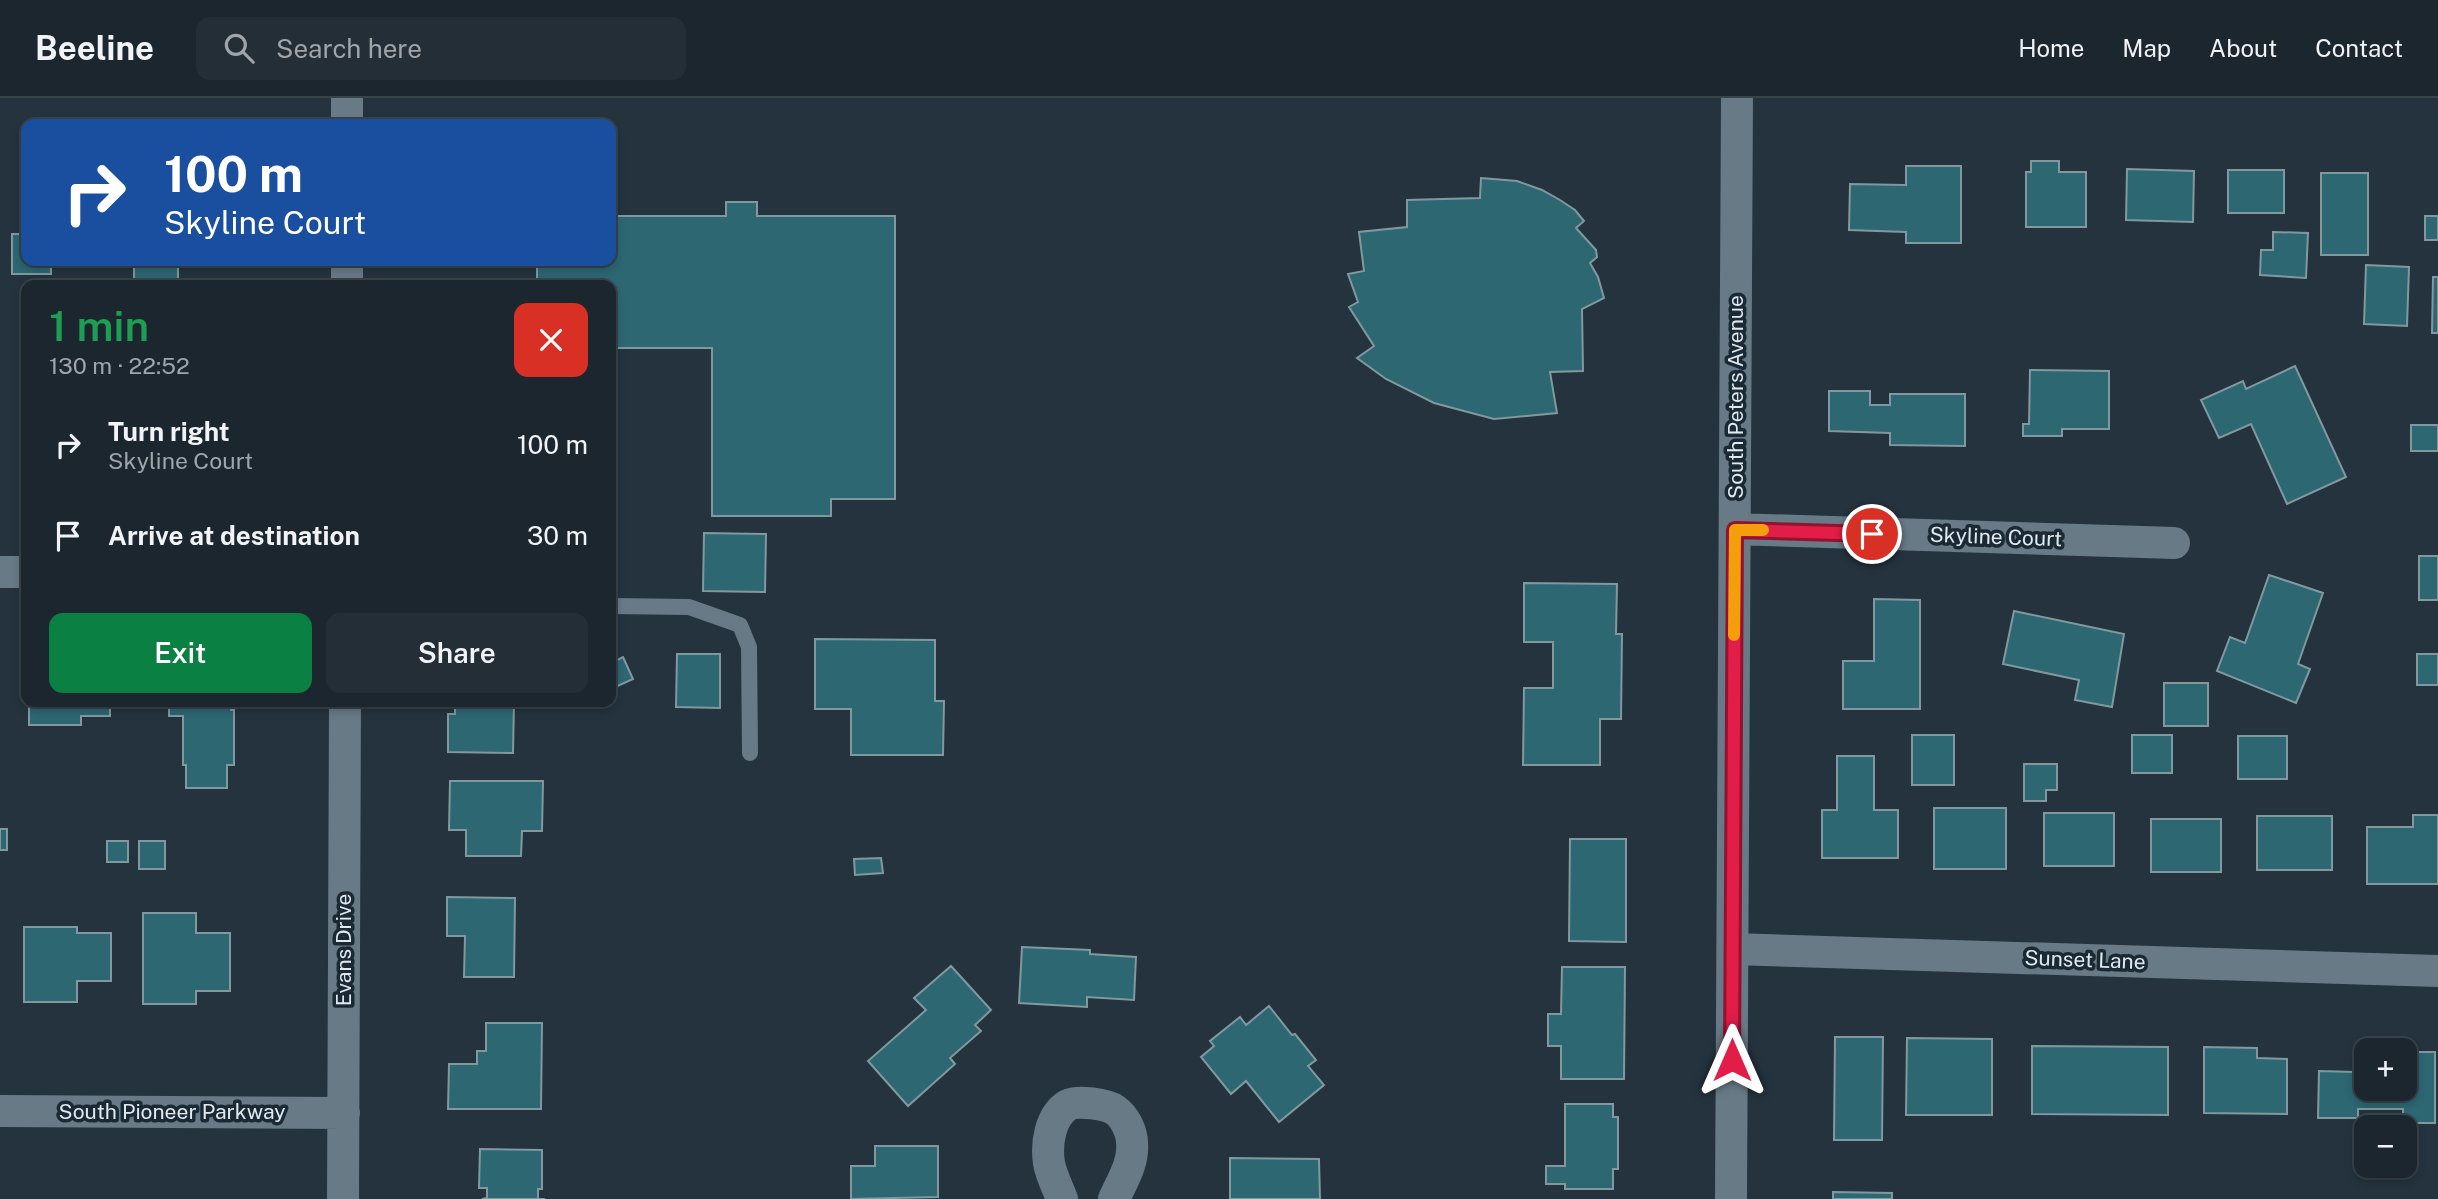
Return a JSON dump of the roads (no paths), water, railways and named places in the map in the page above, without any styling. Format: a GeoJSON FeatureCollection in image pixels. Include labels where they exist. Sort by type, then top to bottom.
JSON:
{"type":"FeatureCollection","features":[{"type":"Feature","properties":{"kind":"street"},"geometry":{"type":"LineString","coordinates":[[347,98],[347,119]]}},
{"type":"Feature","properties":{"kind":"street","name":"South Peters Avenue"},"geometry":{"type":"LineString","coordinates":[[1731,1199],[1737,98]]}},
{"type":"Feature","properties":{"kind":"street","name":"Skyline Court"},"geometry":{"type":"LineString","coordinates":[[1735,530],[2174,543]]}},
{"type":"Feature","properties":{"kind":"street"},"geometry":{"type":"LineString","coordinates":[[0,572],[21,572]]}},
{"type":"Feature","properties":{"kind":"street","name":"Evans Drive"},"geometry":{"type":"LineString","coordinates":[[343,1199],[345,707]]}},
{"type":"Feature","properties":{"kind":"street","name":"Sunset Lane"},"geometry":{"type":"LineString","coordinates":[[1733,949],[2438,971]]}},
{"type":"Feature","properties":{"kind":"street"},"geometry":{"type":"LineString","coordinates":[[1062,1199],[1049,1165],[1049,1136],[1057,1115],[1070,1104],[1087,1102],[1115,1110],[1127,1123],[1132,1142],[1130,1165],[1114,1199]]}},
{"type":"Feature","properties":{"kind":"street","name":"South Pioneer Parkway"},"geometry":{"type":"LineString","coordinates":[[0,1111],[344,1113]]}},
{"type":"Feature","properties":{"kind":"lane"},"geometry":{"type":"LineString","coordinates":[[616,606],[689,607],[740,625],[749,647],[750,753]]}}]}
